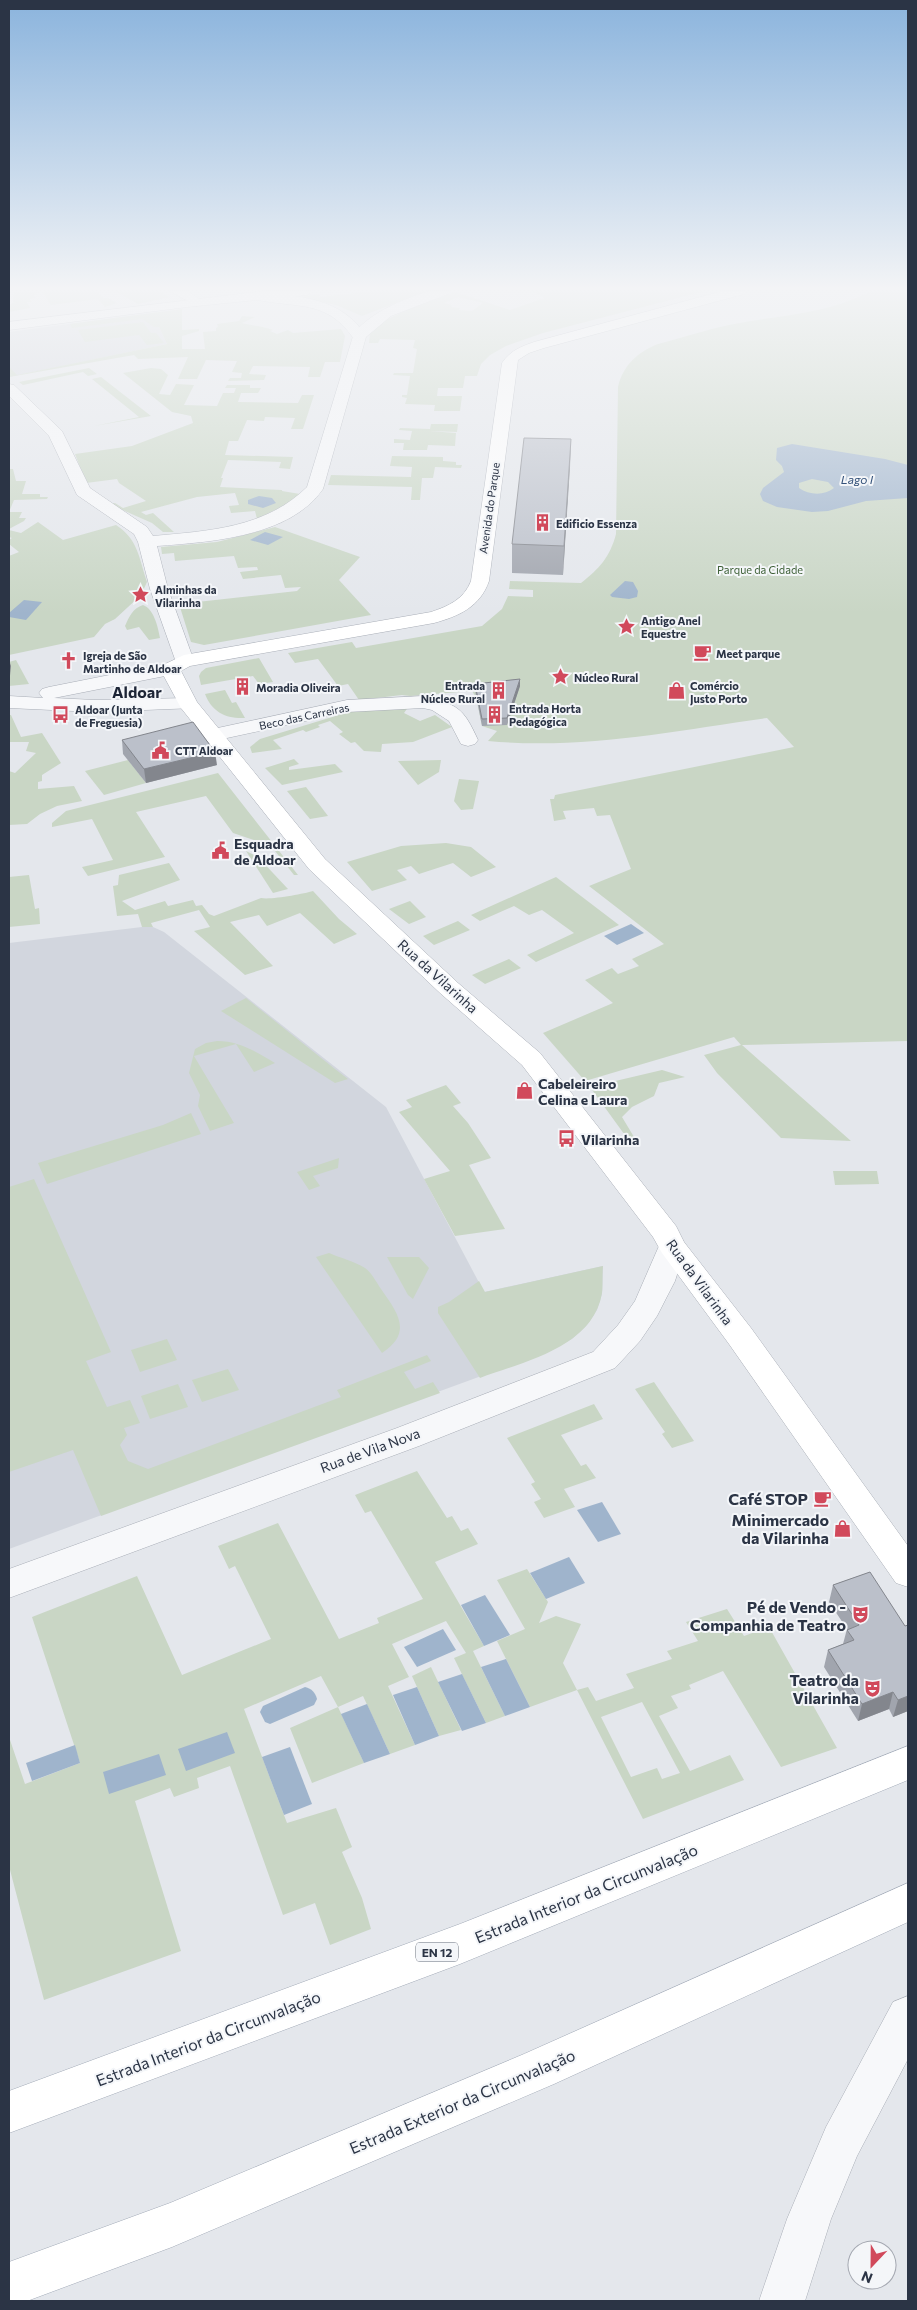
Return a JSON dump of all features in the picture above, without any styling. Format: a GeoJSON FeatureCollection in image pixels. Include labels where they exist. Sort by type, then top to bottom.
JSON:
{"type":"FeatureCollection","features":[{"type":"Feature","properties":{"kind":"main road","name":"Avenida do Parque"},"geometry":{"type":"LineString","coordinates":[[177,665],[434,617],[452,612],[466,604],[474,596],[480,581],[504,399]]}},
{"type":"Feature","properties":{"kind":"main road","name":"Rua da Vilarinha"},"geometry":{"type":"LineString","coordinates":[[177,665],[188,704],[317,864],[449,988],[531,1059],[666,1233],[672,1246],[740,1336],[908,1573]]}},
{"type":"Feature","properties":{"kind":"main road","name":"Estrada Interior da Circunvalação"},"geometry":{"type":"LineString","coordinates":[[9,2112],[460,1944],[908,1763]]}},
{"type":"Feature","properties":{"kind":"main road","name":"Estrada Exterior da Circunvalação"},"geometry":{"type":"LineString","coordinates":[[9,2286],[172,2225],[521,2077],[908,1902]]}},
{"type":"Feature","properties":{"kind":"street","name":"Rua da Vilarinha"},"geometry":{"type":"LineString","coordinates":[[20,399],[56,434],[83,490],[142,531],[147,542],[177,665]]}},
{"type":"Feature","properties":{"kind":"street"},"geometry":{"type":"LineString","coordinates":[[147,542],[214,534],[251,527],[299,507],[315,489],[341,399]]}},
{"type":"Feature","properties":{"kind":"street"},"geometry":{"type":"LineString","coordinates":[[9,701],[177,665]]}},
{"type":"Feature","properties":{"kind":"street"},"geometry":{"type":"LineString","coordinates":[[9,701],[95,706],[188,704]]}},
{"type":"Feature","properties":{"kind":"street","name":"Beco das Carreiras"},"geometry":{"type":"LineString","coordinates":[[213,735],[347,706],[423,702],[439,706],[458,718],[468,740]]}},
{"type":"Feature","properties":{"kind":"street","name":"Rua de Vila Nova"},"geometry":{"type":"LineString","coordinates":[[9,1584],[408,1437],[604,1360],[625,1339],[642,1316],[661,1282],[672,1246]]}},
{"type":"Feature","properties":{"kind":"street"},"geometry":{"type":"LineString","coordinates":[[782,2301],[809,2220],[841,2142],[908,2017]]}},
{"type":"Feature","properties":{"kind":"shaded area"},"geometry":{"type":"Polygon","coordinates":[[[153,927],[164,932],[386,1107],[484,1292],[603,1266],[602,1294],[597,1310],[587,1325],[572,1339],[552,1350],[9,1549],[9,943],[153,927]]]}},
{"type":"Feature","properties":{"kind":"green space"},"geometry":{"type":"Polygon","coordinates":[[[116,399],[129,399],[151,416],[94,426],[139,417],[116,399]]]}},
{"type":"Feature","properties":{"kind":"green space"},"geometry":{"type":"Polygon","coordinates":[[[155,399],[187,399],[184,405],[217,406],[220,399],[239,399],[238,402],[298,403],[300,399],[313,399],[303,429],[291,429],[295,418],[265,417],[264,421],[247,420],[238,441],[229,441],[225,455],[293,457],[290,469],[279,468],[281,462],[228,460],[221,478],[223,478],[220,487],[282,490],[300,494],[295,500],[257,519],[255,511],[231,513],[229,506],[239,505],[235,493],[197,497],[141,512],[146,515],[153,513],[174,532],[163,532],[152,523],[109,504],[115,503],[123,508],[146,501],[119,483],[117,479],[86,483],[75,454],[132,446],[193,423],[191,416],[172,412],[155,399]]]}},
{"type":"Feature","properties":{"kind":"green space"},"geometry":{"type":"Polygon","coordinates":[[[407,399],[462,399],[460,411],[434,411],[435,405],[405,404],[407,399]]]}},
{"type":"Feature","properties":{"kind":"green space","name":"Parque da Cidade"},"geometry":{"type":"Polygon","coordinates":[[[618,399],[908,399],[908,1041],[742,1045],[851,1141],[781,1138],[717,1073],[704,1055],[741,1045],[734,1037],[585,1081],[543,1033],[613,1003],[585,980],[612,968],[618,974],[639,966],[632,959],[664,944],[589,886],[631,869],[610,815],[597,816],[594,808],[563,811],[566,819],[554,821],[550,799],[554,799],[555,795],[794,747],[767,718],[628,738],[593,741],[523,743],[488,741],[497,731],[482,726],[476,697],[472,691],[402,695],[359,700],[348,684],[338,686],[318,659],[295,663],[288,653],[352,642],[356,648],[482,626],[502,609],[508,596],[533,597],[533,590],[509,589],[510,581],[581,583],[603,562],[611,549],[616,534],[618,399]]]}},
{"type":"Feature","properties":{"kind":"green space"},"geometry":{"type":"Polygon","coordinates":[[[431,424],[458,424],[457,432],[429,431],[456,433],[455,446],[428,445],[427,450],[403,450],[404,443],[394,443],[394,439],[410,440],[412,431],[399,430],[400,428],[430,429],[431,424]]]}},
{"type":"Feature","properties":{"kind":"green space"},"geometry":{"type":"Polygon","coordinates":[[[392,456],[443,457],[443,461],[456,462],[456,465],[462,465],[461,468],[435,467],[433,478],[422,478],[420,500],[411,500],[412,487],[328,485],[331,475],[411,477],[412,467],[390,466],[392,456]]]}},
{"type":"Feature","properties":{"kind":"green space"},"geometry":{"type":"Polygon","coordinates":[[[9,469],[13,469],[16,481],[26,481],[22,494],[40,494],[40,497],[48,497],[47,499],[14,500],[9,512],[9,469]]]}},
{"type":"Feature","properties":{"kind":"green space"},"geometry":{"type":"Polygon","coordinates":[[[9,512],[22,512],[19,518],[26,518],[9,529],[9,512]]]}},
{"type":"Feature","properties":{"kind":"green space"},"geometry":{"type":"Polygon","coordinates":[[[38,522],[63,540],[116,525],[129,536],[137,550],[147,582],[141,595],[115,619],[105,624],[94,637],[9,655],[9,556],[19,552],[9,544],[9,540],[12,538],[9,537],[9,530],[21,533],[38,522]]]}},
{"type":"Feature","properties":{"kind":"green space"},"geometry":{"type":"Polygon","coordinates":[[[275,527],[360,557],[339,580],[371,615],[204,645],[191,642],[179,604],[297,591],[301,587],[285,588],[281,575],[243,579],[240,572],[258,570],[257,567],[238,568],[234,556],[175,561],[174,553],[162,554],[161,547],[217,542],[275,527]]]}},
{"type":"Feature","properties":{"kind":"green space"},"geometry":{"type":"Polygon","coordinates":[[[143,605],[153,614],[160,638],[149,640],[139,627],[127,630],[125,626],[130,616],[137,608],[143,605]]]}},
{"type":"Feature","properties":{"kind":"green space"},"geometry":{"type":"Polygon","coordinates":[[[259,658],[273,682],[259,684],[253,676],[201,685],[199,676],[206,668],[259,658]]]}},
{"type":"Feature","properties":{"kind":"green space"},"geometry":{"type":"Polygon","coordinates":[[[16,660],[29,684],[9,686],[9,662],[16,660]]]}},
{"type":"Feature","properties":{"kind":"green space"},"geometry":{"type":"Polygon","coordinates":[[[225,690],[232,703],[236,702],[245,718],[226,716],[220,713],[205,694],[225,690]]]}},
{"type":"Feature","properties":{"kind":"green space"},"geometry":{"type":"Polygon","coordinates":[[[409,706],[404,713],[420,721],[435,715],[452,727],[413,742],[382,744],[381,752],[364,751],[355,742],[351,743],[339,734],[343,732],[330,721],[306,732],[303,730],[273,740],[282,749],[252,753],[250,747],[260,739],[352,711],[409,706]]]}},
{"type":"Feature","properties":{"kind":"green space"},"geometry":{"type":"Polygon","coordinates":[[[9,715],[11,715],[21,737],[42,733],[61,763],[42,775],[42,781],[38,782],[38,789],[74,786],[82,801],[57,806],[40,814],[27,824],[9,825],[9,771],[15,773],[36,753],[26,751],[29,742],[9,742],[9,715]]]}},
{"type":"Feature","properties":{"kind":"green space"},"geometry":{"type":"Polygon","coordinates":[[[294,759],[299,764],[289,767],[289,770],[335,764],[343,772],[282,785],[265,768],[294,759]]]}},
{"type":"Feature","properties":{"kind":"green space"},"geometry":{"type":"Polygon","coordinates":[[[128,760],[146,783],[104,795],[85,771],[128,760]]]}},
{"type":"Feature","properties":{"kind":"green space"},"geometry":{"type":"Polygon","coordinates":[[[441,760],[439,772],[418,785],[398,761],[441,760]]]}},
{"type":"Feature","properties":{"kind":"green space"},"geometry":{"type":"Polygon","coordinates":[[[218,773],[298,875],[294,875],[275,851],[260,842],[233,833],[206,796],[136,812],[165,857],[88,876],[82,867],[113,860],[92,819],[52,827],[52,823],[66,811],[218,773]]]}},
{"type":"Feature","properties":{"kind":"green space"},"geometry":{"type":"Polygon","coordinates":[[[459,779],[479,781],[473,809],[461,810],[454,801],[459,779]]]}},
{"type":"Feature","properties":{"kind":"green space"},"geometry":{"type":"Polygon","coordinates":[[[306,787],[328,816],[310,819],[287,791],[306,787]]]}},
{"type":"Feature","properties":{"kind":"green space"},"geometry":{"type":"Polygon","coordinates":[[[446,843],[471,847],[496,867],[471,877],[453,863],[419,874],[411,866],[397,870],[407,880],[372,891],[347,862],[401,846],[446,843]]]}},
{"type":"Feature","properties":{"kind":"green space"},"geometry":{"type":"Polygon","coordinates":[[[246,851],[258,857],[288,889],[273,893],[246,851]]]}},
{"type":"Feature","properties":{"kind":"green space"},"geometry":{"type":"Polygon","coordinates":[[[169,863],[180,880],[122,901],[135,910],[165,901],[168,906],[193,900],[196,906],[202,905],[209,914],[214,916],[261,898],[295,895],[313,891],[339,919],[357,934],[334,944],[300,913],[267,926],[259,915],[230,922],[273,966],[245,975],[194,931],[210,927],[199,910],[151,923],[153,927],[142,927],[138,914],[117,916],[113,886],[118,885],[119,875],[169,863]]]}},
{"type":"Feature","properties":{"kind":"green space"},"geometry":{"type":"Polygon","coordinates":[[[29,875],[35,909],[39,908],[40,924],[9,927],[9,877],[29,875]]]}},
{"type":"Feature","properties":{"kind":"green space"},"geometry":{"type":"Polygon","coordinates":[[[556,877],[619,925],[536,962],[527,955],[574,933],[542,910],[529,915],[514,906],[480,921],[471,915],[556,877]]]}},
{"type":"Feature","properties":{"kind":"green space"},"geometry":{"type":"Polygon","coordinates":[[[410,901],[426,917],[409,924],[389,909],[410,901]]]}},
{"type":"Feature","properties":{"kind":"green space"},"geometry":{"type":"Polygon","coordinates":[[[458,921],[470,930],[434,945],[423,936],[458,921]]]}},
{"type":"Feature","properties":{"kind":"green space"},"geometry":{"type":"Polygon","coordinates":[[[509,959],[521,968],[485,984],[472,975],[509,959]]]}},
{"type":"Feature","properties":{"kind":"green space"},"geometry":{"type":"Polygon","coordinates":[[[246,998],[348,1079],[335,1083],[221,1011],[246,998]]]}},
{"type":"Feature","properties":{"kind":"green space"},"geometry":{"type":"Polygon","coordinates":[[[225,1041],[240,1045],[275,1063],[254,1072],[236,1044],[194,1056],[234,1123],[210,1131],[198,1106],[200,1095],[189,1073],[195,1049],[206,1043],[225,1041]]]}},
{"type":"Feature","properties":{"kind":"green space"},"geometry":{"type":"Polygon","coordinates":[[[662,1070],[685,1077],[659,1083],[654,1096],[632,1107],[622,1117],[634,1137],[627,1138],[590,1087],[662,1070]]]}},
{"type":"Feature","properties":{"kind":"green space"},"geometry":{"type":"Polygon","coordinates":[[[446,1085],[461,1103],[453,1106],[468,1123],[491,1158],[469,1165],[505,1229],[455,1236],[424,1179],[450,1171],[399,1112],[412,1107],[406,1100],[446,1085]]]}},
{"type":"Feature","properties":{"kind":"green space"},"geometry":{"type":"Polygon","coordinates":[[[191,1113],[201,1134],[47,1184],[38,1163],[163,1125],[191,1113]]]}},
{"type":"Feature","properties":{"kind":"green space"},"geometry":{"type":"Polygon","coordinates":[[[339,1158],[338,1168],[313,1176],[320,1186],[309,1190],[297,1172],[339,1158]]]}},
{"type":"Feature","properties":{"kind":"green space"},"geometry":{"type":"Polygon","coordinates":[[[833,1171],[877,1171],[879,1184],[835,1185],[833,1171]]]}},
{"type":"Feature","properties":{"kind":"green space"},"geometry":{"type":"Polygon","coordinates":[[[34,1179],[111,1352],[86,1361],[107,1407],[130,1400],[140,1423],[124,1428],[127,1435],[120,1445],[128,1461],[148,1469],[341,1397],[337,1390],[427,1355],[431,1361],[404,1372],[415,1389],[433,1382],[440,1393],[101,1516],[73,1450],[9,1472],[9,1187],[34,1179]]]}},
{"type":"Feature","properties":{"kind":"green space"},"geometry":{"type":"Polygon","coordinates":[[[329,1253],[365,1268],[393,1306],[400,1330],[392,1345],[382,1353],[316,1257],[329,1253]]]}},
{"type":"Feature","properties":{"kind":"green space"},"geometry":{"type":"Polygon","coordinates":[[[387,1257],[419,1257],[429,1268],[413,1299],[408,1295],[387,1257]]]}},
{"type":"Feature","properties":{"kind":"green space"},"geometry":{"type":"Polygon","coordinates":[[[603,1266],[602,1293],[596,1312],[585,1327],[571,1340],[535,1359],[480,1378],[438,1313],[438,1307],[449,1302],[479,1281],[485,1292],[603,1266]]]}},
{"type":"Feature","properties":{"kind":"green space"},"geometry":{"type":"Polygon","coordinates":[[[167,1339],[177,1360],[140,1372],[131,1350],[167,1339]]]}},
{"type":"Feature","properties":{"kind":"green space"},"geometry":{"type":"Polygon","coordinates":[[[228,1369],[239,1390],[202,1402],[192,1380],[228,1369]]]}},
{"type":"Feature","properties":{"kind":"green space"},"geometry":{"type":"Polygon","coordinates":[[[654,1382],[694,1441],[672,1448],[662,1434],[665,1432],[635,1389],[654,1382]]]}},
{"type":"Feature","properties":{"kind":"green space"},"geometry":{"type":"Polygon","coordinates":[[[178,1384],[188,1407],[150,1419],[141,1396],[178,1384]]]}},
{"type":"Feature","properties":{"kind":"green space"},"geometry":{"type":"Polygon","coordinates":[[[594,1404],[603,1419],[561,1435],[581,1466],[586,1464],[596,1478],[564,1489],[575,1507],[544,1518],[534,1502],[541,1499],[531,1484],[535,1482],[507,1438],[594,1404]]]}},
{"type":"Feature","properties":{"kind":"green space"},"geometry":{"type":"Polygon","coordinates":[[[417,1471],[447,1518],[452,1516],[461,1531],[468,1528],[478,1544],[435,1562],[484,1646],[473,1651],[505,1716],[486,1723],[454,1658],[466,1653],[446,1621],[392,1644],[409,1677],[388,1686],[415,1745],[390,1754],[363,1696],[338,1707],[321,1676],[244,1709],[287,1823],[336,1808],[352,1847],[342,1852],[362,1898],[371,1929],[330,1945],[315,1903],[283,1915],[230,1766],[197,1778],[199,1788],[174,1797],[170,1788],[135,1801],[181,1951],[44,2000],[9,1866],[9,1737],[25,1784],[80,1763],[32,1617],[137,1576],[182,1675],[271,1639],[235,1566],[229,1569],[218,1546],[278,1523],[339,1639],[379,1623],[377,1618],[423,1599],[371,1511],[365,1513],[355,1495],[417,1471]]]}},
{"type":"Feature","properties":{"kind":"green space"},"geometry":{"type":"Polygon","coordinates":[[[527,1569],[548,1602],[539,1623],[556,1616],[581,1624],[563,1663],[577,1690],[530,1707],[497,1641],[525,1629],[497,1580],[527,1569]]]}},
{"type":"Feature","properties":{"kind":"green space"},"geometry":{"type":"Polygon","coordinates":[[[727,1609],[744,1636],[769,1627],[837,1748],[781,1767],[723,1671],[689,1685],[691,1689],[671,1696],[678,1708],[659,1716],[690,1771],[730,1755],[744,1780],[643,1819],[577,1690],[588,1687],[596,1701],[634,1688],[626,1674],[672,1659],[667,1651],[698,1641],[686,1622],[727,1609]],[[642,1702],[601,1717],[631,1777],[657,1768],[662,1779],[680,1773],[642,1702]]]}},
{"type":"Feature","properties":{"kind":"green space"},"geometry":{"type":"Polygon","coordinates":[[[431,1667],[461,1730],[439,1736],[412,1676],[431,1667]]]}},
{"type":"Feature","properties":{"kind":"green space"},"geometry":{"type":"Polygon","coordinates":[[[338,1707],[364,1763],[312,1783],[290,1728],[338,1707]]]}},
{"type":"Feature","properties":{"kind":"water","name":"Lago I"},"geometry":{"type":"Polygon","coordinates":[[[792,444],[885,459],[908,465],[908,498],[866,501],[828,511],[812,512],[777,507],[763,501],[760,494],[763,488],[784,472],[782,466],[776,460],[777,448],[792,444]],[[812,479],[799,483],[799,488],[812,493],[826,492],[834,488],[828,482],[812,479]]]}},
{"type":"Feature","properties":{"kind":"water"},"geometry":{"type":"Polygon","coordinates":[[[259,496],[272,498],[276,503],[263,508],[248,504],[248,500],[259,496]]]}},
{"type":"Feature","properties":{"kind":"water"},"geometry":{"type":"Polygon","coordinates":[[[265,532],[283,537],[268,545],[250,540],[265,532]]]}},
{"type":"Feature","properties":{"kind":"water"},"geometry":{"type":"Polygon","coordinates":[[[625,581],[633,582],[638,591],[637,597],[629,599],[612,597],[610,595],[625,581]]]}},
{"type":"Feature","properties":{"kind":"water"},"geometry":{"type":"Polygon","coordinates":[[[24,600],[42,602],[26,620],[9,617],[9,613],[24,600]]]}},
{"type":"Feature","properties":{"kind":"water"},"geometry":{"type":"Polygon","coordinates":[[[631,924],[644,933],[617,945],[604,936],[631,924]]]}},
{"type":"Feature","properties":{"kind":"water"},"geometry":{"type":"Polygon","coordinates":[[[602,1502],[621,1534],[598,1542],[577,1510],[602,1502]]]}},
{"type":"Feature","properties":{"kind":"water"},"geometry":{"type":"Polygon","coordinates":[[[569,1557],[585,1583],[546,1599],[530,1573],[569,1557]]]}},
{"type":"Feature","properties":{"kind":"water"},"geometry":{"type":"Polygon","coordinates":[[[485,1595],[510,1635],[484,1646],[461,1605],[485,1595]]]}},
{"type":"Feature","properties":{"kind":"water"},"geometry":{"type":"Polygon","coordinates":[[[443,1629],[456,1650],[417,1667],[404,1647],[443,1629]]]}},
{"type":"Feature","properties":{"kind":"water"},"geometry":{"type":"Polygon","coordinates":[[[506,1659],[530,1707],[505,1716],[481,1667],[506,1659]]]}},
{"type":"Feature","properties":{"kind":"water"},"geometry":{"type":"Polygon","coordinates":[[[462,1674],[486,1723],[462,1731],[438,1682],[462,1674]]]}},
{"type":"Feature","properties":{"kind":"water"},"geometry":{"type":"Polygon","coordinates":[[[305,1687],[315,1694],[317,1699],[314,1705],[270,1724],[265,1722],[260,1712],[263,1706],[305,1687]]]}},
{"type":"Feature","properties":{"kind":"water"},"geometry":{"type":"Polygon","coordinates":[[[417,1687],[439,1736],[415,1745],[393,1695],[417,1687]]]}},
{"type":"Feature","properties":{"kind":"water"},"geometry":{"type":"Polygon","coordinates":[[[367,1704],[390,1754],[364,1763],[341,1714],[367,1704]]]}},
{"type":"Feature","properties":{"kind":"water"},"geometry":{"type":"Polygon","coordinates":[[[227,1732],[235,1753],[186,1771],[178,1749],[227,1732]]]}},
{"type":"Feature","properties":{"kind":"water"},"geometry":{"type":"Polygon","coordinates":[[[75,1745],[80,1763],[32,1781],[26,1763],[75,1745]]]}},
{"type":"Feature","properties":{"kind":"water"},"geometry":{"type":"Polygon","coordinates":[[[290,1747],[312,1804],[284,1815],[262,1757],[290,1747]]]}},
{"type":"Feature","properties":{"kind":"water"},"geometry":{"type":"Polygon","coordinates":[[[159,1754],[166,1775],[109,1794],[103,1772],[159,1754]]]}},
{"type":"Feature","properties":{"kind":"building","name":"Edificio Essenza"},"geometry":{"type":"Polygon","coordinates":[[[524,438],[571,439],[564,546],[512,544],[524,438]]]}},
{"type":"Feature","properties":{"kind":"building"},"geometry":{"type":"Polygon","coordinates":[[[520,679],[507,718],[482,719],[475,684],[520,679]]]}},
{"type":"Feature","properties":{"kind":"building"},"geometry":{"type":"Polygon","coordinates":[[[193,722],[215,752],[144,769],[122,740],[193,722]]]}},
{"type":"Feature","properties":{"kind":"building"},"geometry":{"type":"Polygon","coordinates":[[[870,1572],[905,1626],[908,1625],[908,1696],[898,1700],[893,1692],[862,1704],[828,1650],[854,1640],[847,1630],[859,1625],[833,1585],[870,1572]]]}},
{"type":"Feature","properties":{"kind":"place","name":"Edificio Essenza"},"geometry":{"type":"Point","coordinates":[542,523]}},
{"type":"Feature","properties":{"kind":"place","name":"Alminhas da Vilarinha"},"geometry":{"type":"Point","coordinates":[141,595]}},
{"type":"Feature","properties":{"kind":"place","name":"Antigo Anel Equestre"},"geometry":{"type":"Point","coordinates":[627,626]}},
{"type":"Feature","properties":{"kind":"place","name":"Meet parque"},"geometry":{"type":"Point","coordinates":[702,653]}},
{"type":"Feature","properties":{"kind":"place","name":"Igreja de São Martinho de Aldoar"},"geometry":{"type":"Point","coordinates":[69,661]}},
{"type":"Feature","properties":{"kind":"place","name":"Núcleo Rural"},"geometry":{"type":"Point","coordinates":[560,677]}},
{"type":"Feature","properties":{"kind":"place","name":"Moradia Oliveira"},"geometry":{"type":"Point","coordinates":[242,687]}},
{"type":"Feature","properties":{"kind":"place","name":"Entrada Núcleo Rural"},"geometry":{"type":"Point","coordinates":[499,691]}},
{"type":"Feature","properties":{"kind":"place","name":"Comércio Justo Porto"},"geometry":{"type":"Point","coordinates":[676,691]}},
{"type":"Feature","properties":{"kind":"place","name":"Entrada Horta Pedagógica"},"geometry":{"type":"Point","coordinates":[495,714]}},
{"type":"Feature","properties":{"kind":"place","name":"Aldoar (Junta de Freguesia)"},"geometry":{"type":"Point","coordinates":[61,715]}},
{"type":"Feature","properties":{"kind":"place","name":"CTT Aldoar"},"geometry":{"type":"Point","coordinates":[161,750]}},
{"type":"Feature","properties":{"kind":"place","name":"Esquadra de Aldoar"},"geometry":{"type":"Point","coordinates":[220,851]}},
{"type":"Feature","properties":{"kind":"place","name":"Cabeleireiro Celina e Laura"},"geometry":{"type":"Point","coordinates":[524,1091]}},
{"type":"Feature","properties":{"kind":"place","name":"Vilarinha"},"geometry":{"type":"Point","coordinates":[567,1139]}},
{"type":"Feature","properties":{"kind":"place","name":"Café STOP"},"geometry":{"type":"Point","coordinates":[822,1498]}},
{"type":"Feature","properties":{"kind":"place","name":"Minimercado da Vilarinha"},"geometry":{"type":"Point","coordinates":[843,1528]}},
{"type":"Feature","properties":{"kind":"place","name":"Pé de Vendo - Companhia de Teatro"},"geometry":{"type":"Point","coordinates":[860,1615]}},
{"type":"Feature","properties":{"kind":"place","name":"Teatro da Vilarinha"},"geometry":{"type":"Point","coordinates":[873,1688]}},
{"type":"Feature","properties":{"kind":"district","name":"Aldoar"},"geometry":{"type":"Point","coordinates":[137,691]}}]}
